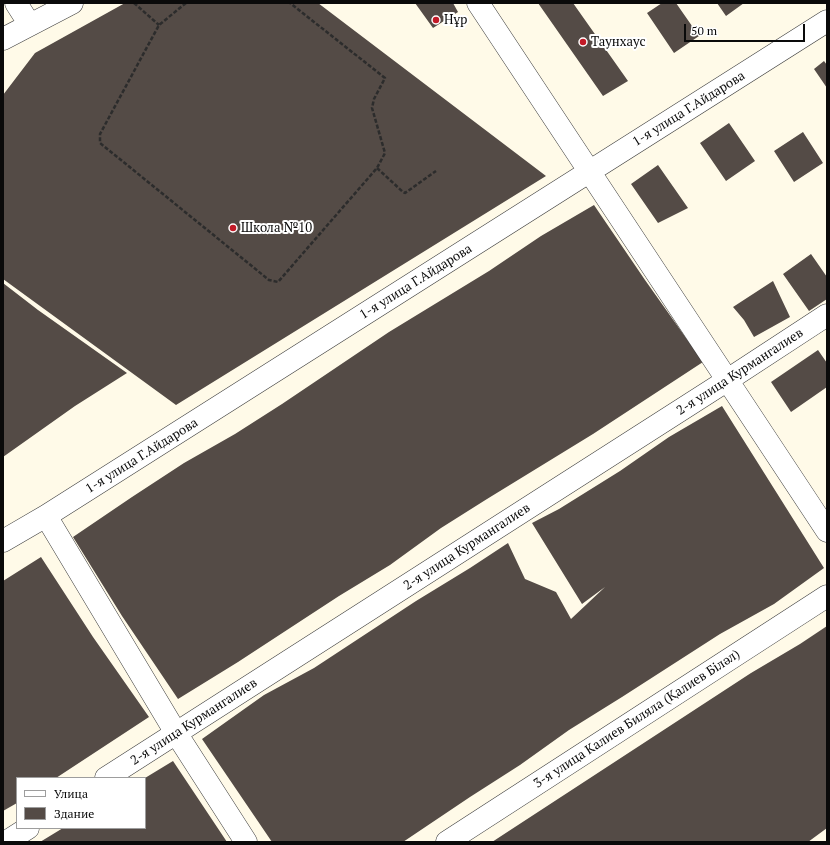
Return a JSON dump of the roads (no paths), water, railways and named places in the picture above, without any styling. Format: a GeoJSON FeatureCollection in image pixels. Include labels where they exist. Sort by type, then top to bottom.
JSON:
{"type":"FeatureCollection","features":[{"type":"Feature","properties":{"kind":"street"},"geometry":{"type":"LineString","coordinates":[[16,3],[30,25]]}},
{"type":"Feature","properties":{"kind":"street"},"geometry":{"type":"LineString","coordinates":[[3,39],[72,3]]}},
{"type":"Feature","properties":{"kind":"street"},"geometry":{"type":"LineString","coordinates":[[478,3],[827,531]]}},
{"type":"Feature","properties":{"kind":"street","name":"1-я улица Г.Айдарова"},"geometry":{"type":"LineString","coordinates":[[3,541],[46,516],[827,21]]}},
{"type":"Feature","properties":{"kind":"street","name":"2-я улица Курмангалиев"},"geometry":{"type":"LineString","coordinates":[[108,777],[727,381],[827,315]]}},
{"type":"Feature","properties":{"kind":"street"},"geometry":{"type":"LineString","coordinates":[[46,516],[176,733],[246,842]]}},
{"type":"Feature","properties":{"kind":"street","name":"3-я улица Калиев Биляла (Қалиев Біләл)"},"geometry":{"type":"LineString","coordinates":[[447,842],[827,596]]}},
{"type":"Feature","properties":{"kind":"street"},"geometry":{"type":"LineString","coordinates":[[6,842],[26,829]]}},
{"type":"Feature","properties":{"kind":"place","name":"Нұр"},"geometry":{"type":"Point","coordinates":[436,20]}},
{"type":"Feature","properties":{"kind":"place","name":"Таунхаус"},"geometry":{"type":"Point","coordinates":[583,42]}},
{"type":"Feature","properties":{"kind":"place","name":"Школа №10"},"geometry":{"type":"Point","coordinates":[233,228]}}]}
